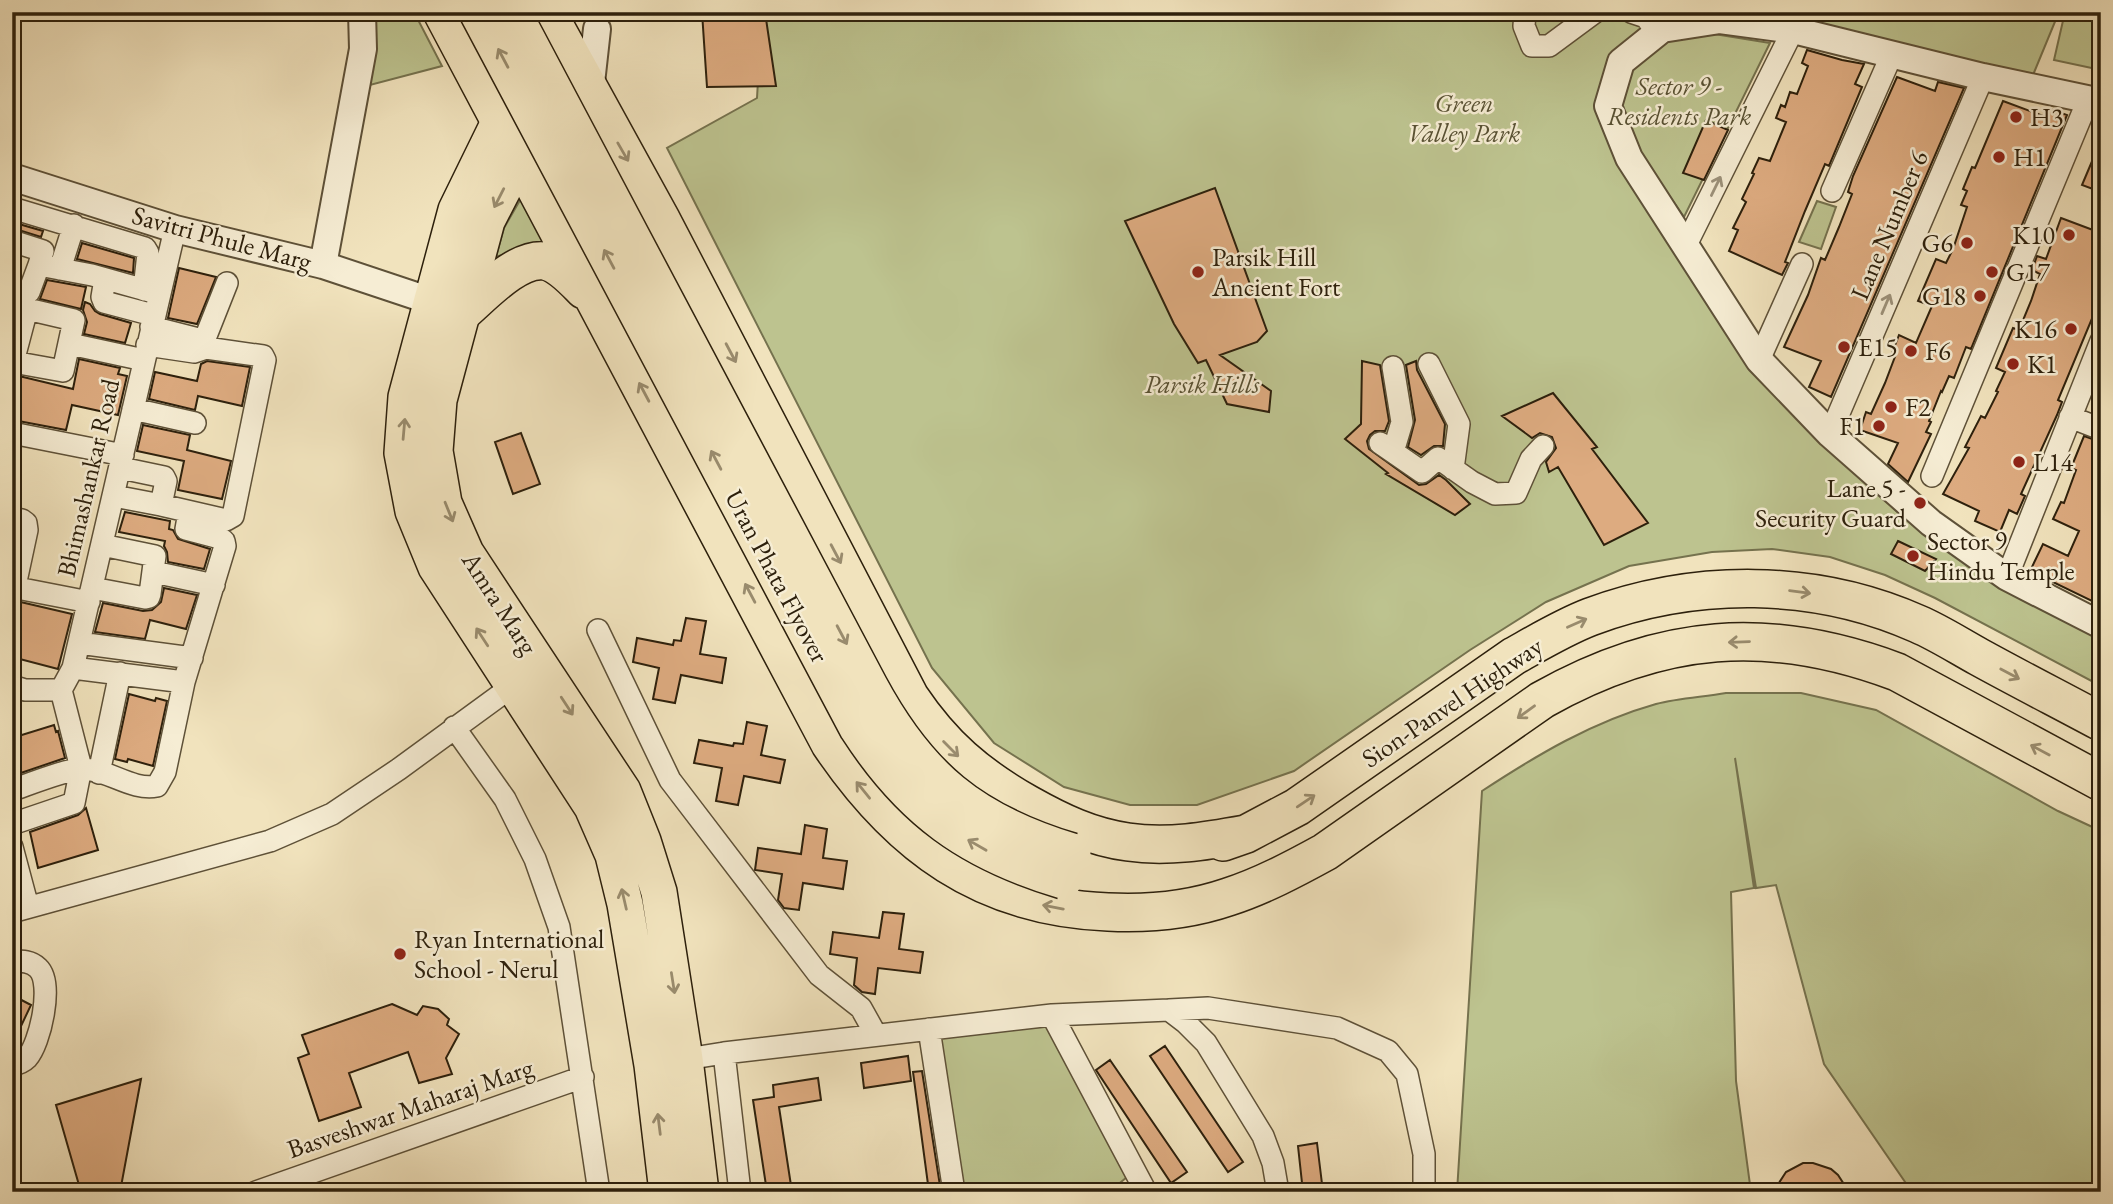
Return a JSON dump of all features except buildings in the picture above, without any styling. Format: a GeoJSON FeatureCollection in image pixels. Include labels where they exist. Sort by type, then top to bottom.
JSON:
{"type":"FeatureCollection","features":[{"type":"Feature","properties":{"kind":"highway"},"geometry":{"type":"LineString","coordinates":[[442,12],[830,744],[873,802],[926,850],[988,887],[1055,908],[1128,913],[1162,911],[1220,899],[1263,882]]}},
{"type":"Feature","properties":{"kind":"highway","name":"Uran Phata Flyover"},"geometry":{"type":"LineString","coordinates":[[478,12],[858,728],[876,755],[920,804],[972,843],[1002,859],[1067,866],[1099,856],[1159,855],[1217,844],[1246,834]]}},
{"type":"Feature","properties":{"kind":"highway","name":"Uran Phata Flyover"},"geometry":{"type":"LineString","coordinates":[[512,12],[899,738],[925,768],[962,802],[1106,891],[1163,896],[1198,895],[1263,882]]}},
{"type":"Feature","properties":{"kind":"highway"},"geometry":{"type":"LineString","coordinates":[[547,12],[662,221],[910,697],[942,740],[961,759],[1004,791],[1079,830],[1129,842],[1158,844],[1216,840],[1246,834]]}},
{"type":"Feature","properties":{"kind":"highway","name":"Amra Marg"},"geometry":{"type":"LineString","coordinates":[[572,59],[500,120],[456,209],[435,451],[444,503],[466,553],[623,791],[659,892],[669,1062],[667,1192]]}},
{"type":"Feature","properties":{"kind":"highway"},"geometry":{"type":"LineString","coordinates":[[456,209],[472,159],[476,130],[476,98],[471,65]]}},
{"type":"Feature","properties":{"kind":"highway","name":"Amra Marg"},"geometry":{"type":"LineString","coordinates":[[590,92],[520,157],[447,307],[413,367],[405,408],[402,453],[413,511],[436,567],[592,807],[613,855],[701,1192]]}},
{"type":"Feature","properties":{"kind":"highway"},"geometry":{"type":"LineString","coordinates":[[447,307],[520,267],[545,261],[559,268],[597,303]]}},
{"type":"Feature","properties":{"kind":"highway","name":"Sion-Panvel Highway"},"geometry":{"type":"LineString","coordinates":[[1246,834],[1297,807],[1514,656],[1551,635],[1630,604],[1681,594],[1755,588],[1797,591],[1839,598],[1879,609],[1919,624],[2101,722]]}},
{"type":"Feature","properties":{"kind":"highway","name":"Sion-Panvel Highway"},"geometry":{"type":"LineString","coordinates":[[1263,882],[1325,852],[1542,700],[1575,682],[1644,655],[1716,642],[1791,644],[1863,659],[1897,672],[2101,782]]}},
{"type":"Feature","properties":{"kind":"street"},"geometry":{"type":"LineString","coordinates":[[323,265],[363,49],[362,12]]}},
{"type":"Feature","properties":{"kind":"street"},"geometry":{"type":"LineString","coordinates":[[1525,12],[1524,26],[1532,46],[1549,46],[1595,12]]}},
{"type":"Feature","properties":{"kind":"street"},"geometry":{"type":"LineString","coordinates":[[1631,12],[1647,18],[1657,33]]}},
{"type":"Feature","properties":{"kind":"street"},"geometry":{"type":"LineString","coordinates":[[1932,476],[2094,101],[1983,77],[1793,30],[1720,20],[1662,29],[1621,61],[1608,106],[1629,158],[1759,360],[1830,434],[1906,502],[2007,577],[2101,625]]}},
{"type":"Feature","properties":{"kind":"street"},"geometry":{"type":"LineString","coordinates":[[572,59],[601,21]]}},
{"type":"Feature","properties":{"kind":"street"},"geometry":{"type":"LineString","coordinates":[[590,92],[601,21]]}},
{"type":"Feature","properties":{"kind":"street"},"geometry":{"type":"LineString","coordinates":[[1685,247],[1793,30]]}},
{"type":"Feature","properties":{"kind":"street"},"geometry":{"type":"LineString","coordinates":[[1832,191],[1892,54]]}},
{"type":"Feature","properties":{"kind":"street","name":"Lane Number 6"},"geometry":{"type":"LineString","coordinates":[[1830,434],[1983,77]]}},
{"type":"Feature","properties":{"kind":"street","name":"Savitri Phule Marg"},"geometry":{"type":"LineString","coordinates":[[12,177],[175,229],[323,265],[447,307]]}},
{"type":"Feature","properties":{"kind":"street"},"geometry":{"type":"LineString","coordinates":[[12,208],[145,248],[148,253],[151,292],[49,267]]}},
{"type":"Feature","properties":{"kind":"street"},"geometry":{"type":"LineString","coordinates":[[23,296],[74,320],[63,371],[13,363],[23,296],[49,267],[74,225]]}},
{"type":"Feature","properties":{"kind":"street","name":"Bhimashankar Road"},"geometry":{"type":"LineString","coordinates":[[61,690],[73,668],[122,461],[149,337],[151,292],[175,229]]}},
{"type":"Feature","properties":{"kind":"street"},"geometry":{"type":"LineString","coordinates":[[12,241],[43,251],[49,267]]}},
{"type":"Feature","properties":{"kind":"street"},"geometry":{"type":"LineString","coordinates":[[1759,360],[1802,264]]}},
{"type":"Feature","properties":{"kind":"street"},"geometry":{"type":"LineString","coordinates":[[106,279],[102,297],[104,302],[149,337],[194,352],[206,348],[262,356],[265,360],[233,516],[230,519],[114,496]]}},
{"type":"Feature","properties":{"kind":"street"},"geometry":{"type":"LineString","coordinates":[[70,344],[149,337],[202,340],[206,336],[226,283]]}},
{"type":"Feature","properties":{"kind":"street"},"geometry":{"type":"LineString","coordinates":[[2007,577],[2101,341]]}},
{"type":"Feature","properties":{"kind":"street"},"geometry":{"type":"LineString","coordinates":[[1429,364],[1459,424],[1452,469]]}},
{"type":"Feature","properties":{"kind":"street"},"geometry":{"type":"LineString","coordinates":[[1393,367],[1402,422],[1386,447],[1422,472],[1438,458],[1495,495],[1516,493],[1531,459],[1543,446]]}},
{"type":"Feature","properties":{"kind":"street"},"geometry":{"type":"LineString","coordinates":[[133,409],[195,423]]}},
{"type":"Feature","properties":{"kind":"street"},"geometry":{"type":"LineString","coordinates":[[2070,416],[2101,429]]}},
{"type":"Feature","properties":{"kind":"street"},"geometry":{"type":"LineString","coordinates":[[12,433],[122,461],[164,477],[166,481],[161,505]]}},
{"type":"Feature","properties":{"kind":"street"},"geometry":{"type":"LineString","coordinates":[[12,790],[90,770],[118,777],[137,786],[158,786],[165,772],[184,682],[225,544],[220,538],[186,529],[189,512]]}},
{"type":"Feature","properties":{"kind":"street"},"geometry":{"type":"LineString","coordinates":[[12,518],[26,523],[27,530],[14,586],[90,595],[149,597],[155,556],[102,545]]}},
{"type":"Feature","properties":{"kind":"street"},"geometry":{"type":"LineString","coordinates":[[154,572],[214,585]]}},
{"type":"Feature","properties":{"kind":"street"},"geometry":{"type":"LineString","coordinates":[[598,630],[670,780],[819,975],[861,1008],[876,1035]]}},
{"type":"Feature","properties":{"kind":"street"},"geometry":{"type":"LineString","coordinates":[[79,643],[192,658]]}},
{"type":"Feature","properties":{"kind":"street"},"geometry":{"type":"LineString","coordinates":[[73,668],[184,682]]}},
{"type":"Feature","properties":{"kind":"street"},"geometry":{"type":"LineString","coordinates":[[12,824],[74,803],[90,770],[120,673]]}},
{"type":"Feature","properties":{"kind":"street"},"geometry":{"type":"LineString","coordinates":[[12,847],[20,909],[270,841],[332,814],[400,769],[514,685]]}},
{"type":"Feature","properties":{"kind":"street"},"geometry":{"type":"LineString","coordinates":[[12,686],[24,690],[61,690],[90,770]]}},
{"type":"Feature","properties":{"kind":"street"},"geometry":{"type":"LineString","coordinates":[[454,727],[505,799],[539,870],[559,927],[599,1192]]}},
{"type":"Feature","properties":{"kind":"street"},"geometry":{"type":"LineString","coordinates":[[12,961],[27,961],[37,966],[42,973],[45,992],[43,1014],[34,1048],[27,1058],[12,1065]]}},
{"type":"Feature","properties":{"kind":"street"},"geometry":{"type":"LineString","coordinates":[[669,1062],[724,1053],[1052,1015],[1208,1008],[1337,1028],[1388,1051],[1407,1074],[1424,1154],[1424,1192]]}},
{"type":"Feature","properties":{"kind":"street"},"geometry":{"type":"LineString","coordinates":[[1169,1010],[1206,1043],[1263,1136],[1273,1163],[1278,1192]]}},
{"type":"Feature","properties":{"kind":"street"},"geometry":{"type":"LineString","coordinates":[[1052,1015],[1139,1189]]}},
{"type":"Feature","properties":{"kind":"street"},"geometry":{"type":"LineString","coordinates":[[929,1029],[954,1192]]}},
{"type":"Feature","properties":{"kind":"street"},"geometry":{"type":"LineString","coordinates":[[724,1053],[740,1192]]}},
{"type":"Feature","properties":{"kind":"street","name":"Basveshwar Maharaj Marg"},"geometry":{"type":"LineString","coordinates":[[256,1192],[583,1077]]}},
{"type":"Feature","properties":{"kind":"green space"},"geometry":{"type":"Polygon","coordinates":[[[370,12],[414,12],[442,66],[370,85],[370,12]]]}},
{"type":"Feature","properties":{"kind":"green space","name":"Parsik Hills"},"geometry":{"type":"Polygon","coordinates":[[[762,12],[1705,12],[1657,20],[1617,51],[1624,86],[1633,64],[1663,40],[1708,33],[1770,43],[1684,217],[1648,165],[1682,259],[1752,364],[1824,443],[1906,520],[2101,620],[2101,686],[1935,598],[1885,575],[1830,557],[1772,549],[1712,552],[1629,566],[1546,602],[1470,650],[1294,771],[1197,805],[1130,805],[1064,787],[994,743],[932,668],[667,148],[757,98],[762,12]]]}},
{"type":"Feature","properties":{"kind":"green space"},"geometry":{"type":"Polygon","coordinates":[[[1737,12],[2059,12],[2033,75],[1737,12]]]}},
{"type":"Feature","properties":{"kind":"green space"},"geometry":{"type":"Polygon","coordinates":[[[2065,12],[2101,12],[2101,70],[2054,60],[2065,12]]]}},
{"type":"Feature","properties":{"kind":"green space"},"geometry":{"type":"Polygon","coordinates":[[[523,195],[550,245],[524,247],[496,257],[504,228],[523,195]]]}},
{"type":"Feature","properties":{"kind":"green space"},"geometry":{"type":"Polygon","coordinates":[[[1817,201],[1836,207],[1821,249],[1799,242],[1817,201]]]}},
{"type":"Feature","properties":{"kind":"green space"},"geometry":{"type":"Polygon","coordinates":[[[1726,693],[1801,693],[1876,710],[2058,811],[2101,831],[2101,1192],[1912,1192],[1824,1064],[1776,885],[1756,888],[1735,758],[1754,888],[1731,892],[1736,1081],[1751,1192],[1457,1192],[1482,791],[1544,752],[1632,711],[1664,702],[1726,693]]]}},
{"type":"Feature","properties":{"kind":"green space"},"geometry":{"type":"Polygon","coordinates":[[[1047,1024],[1127,1177],[1109,1192],[961,1192],[936,1039],[1047,1024]]]}},
{"type":"Feature","properties":{"kind":"place","name":"H3"},"geometry":{"type":"Point","coordinates":[2016,117]}},
{"type":"Feature","properties":{"kind":"place","name":"H1"},"geometry":{"type":"Point","coordinates":[1999,157]}},
{"type":"Feature","properties":{"kind":"place","name":"K10"},"geometry":{"type":"Point","coordinates":[2069,235]}},
{"type":"Feature","properties":{"kind":"place","name":"G6"},"geometry":{"type":"Point","coordinates":[1967,243]}},
{"type":"Feature","properties":{"kind":"place","name":"Parsik Hill Ancient Fort"},"geometry":{"type":"Point","coordinates":[1198,272]}},
{"type":"Feature","properties":{"kind":"place","name":"G17"},"geometry":{"type":"Point","coordinates":[1992,272]}},
{"type":"Feature","properties":{"kind":"place","name":"G18"},"geometry":{"type":"Point","coordinates":[1980,296]}},
{"type":"Feature","properties":{"kind":"place","name":"K16"},"geometry":{"type":"Point","coordinates":[2071,329]}},
{"type":"Feature","properties":{"kind":"place","name":"E15"},"geometry":{"type":"Point","coordinates":[1844,347]}},
{"type":"Feature","properties":{"kind":"place","name":"F6"},"geometry":{"type":"Point","coordinates":[1911,351]}},
{"type":"Feature","properties":{"kind":"place","name":"K1"},"geometry":{"type":"Point","coordinates":[2013,364]}},
{"type":"Feature","properties":{"kind":"place","name":"F2"},"geometry":{"type":"Point","coordinates":[1891,407]}},
{"type":"Feature","properties":{"kind":"place","name":"F1"},"geometry":{"type":"Point","coordinates":[1879,426]}},
{"type":"Feature","properties":{"kind":"place","name":"L14"},"geometry":{"type":"Point","coordinates":[2019,462]}},
{"type":"Feature","properties":{"kind":"place","name":"Lane 5 - Security Guard"},"geometry":{"type":"Point","coordinates":[1920,503]}},
{"type":"Feature","properties":{"kind":"place","name":"Sector 9 Hindu Temple"},"geometry":{"type":"Point","coordinates":[1913,556]}},
{"type":"Feature","properties":{"kind":"place","name":"Ryan International School - Nerul"},"geometry":{"type":"Point","coordinates":[400,954]}},
{"type":"Feature","properties":{"kind":"park label","name":"Sector 9 - Residents Park"},"geometry":{"type":"Point","coordinates":[1679,101]}},
{"type":"Feature","properties":{"kind":"park label","name":"Green Valley Park"},"geometry":{"type":"Point","coordinates":[1464,118]}}]}
